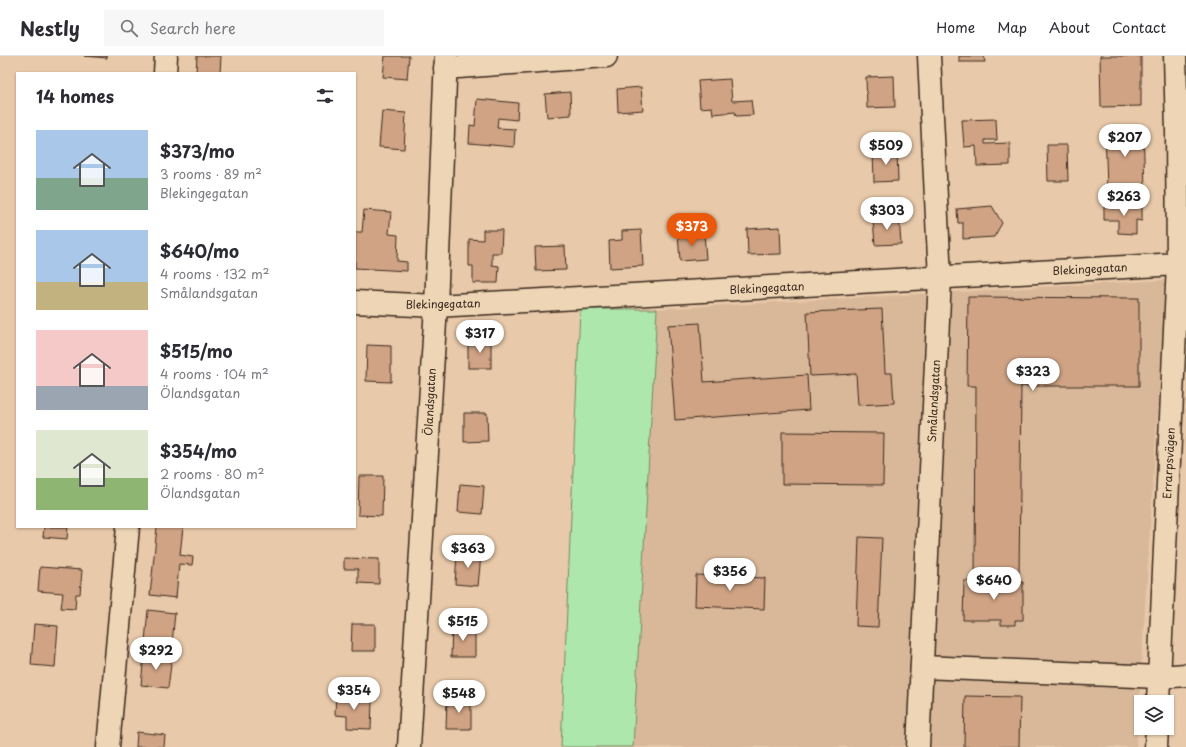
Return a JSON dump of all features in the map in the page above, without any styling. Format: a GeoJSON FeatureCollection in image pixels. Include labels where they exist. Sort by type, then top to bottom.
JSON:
{"type":"FeatureCollection","features":[{"type":"Feature","properties":{"kind":"street"},"geometry":{"type":"LineString","coordinates":[[165,72],[166,56]]}},
{"type":"Feature","properties":{"kind":"street"},"geometry":{"type":"LineString","coordinates":[[446,62],[606,56]]}},
{"type":"Feature","properties":{"kind":"street","name":"Smålandsgatan"},"geometry":{"type":"LineString","coordinates":[[918,747],[940,278],[929,56]]}},
{"type":"Feature","properties":{"kind":"street","name":"Errarpsvägen"},"geometry":{"type":"LineString","coordinates":[[1158,695],[1178,264],[1175,56]]}},
{"type":"Feature","properties":{"kind":"street","name":"Ölandsgatan"},"geometry":{"type":"LineString","coordinates":[[409,747],[436,306],[446,62]]}},
{"type":"Feature","properties":{"kind":"street","name":"Blekingegatan"},"geometry":{"type":"LineString","coordinates":[[356,302],[436,306],[1178,264]]}},
{"type":"Feature","properties":{"kind":"street"},"geometry":{"type":"LineString","coordinates":[[108,747],[128,528]]}},
{"type":"Feature","properties":{"kind":"street"},"geometry":{"type":"LineString","coordinates":[[922,668],[1159,677],[1186,675]]}},
{"type":"Feature","properties":{"kind":"street"},"geometry":{"type":"LineString","coordinates":[[1156,747],[1157,735]]}},
{"type":"Feature","properties":{"kind":"shaded area"},"geometry":{"type":"Polygon","coordinates":[[[1166,280],[1139,695],[1134,695],[1134,735],[1137,735],[1136,747],[633,747],[657,309],[1166,280]]]}},
{"type":"Feature","properties":{"kind":"green space"},"geometry":{"type":"Polygon","coordinates":[[[580,309],[657,309],[633,747],[561,747],[580,309]]]}},
{"type":"Feature","properties":{"kind":"building"},"geometry":{"type":"Polygon","coordinates":[[[84,56],[107,56],[107,58],[84,56]]]}},
{"type":"Feature","properties":{"kind":"building"},"geometry":{"type":"Polygon","coordinates":[[[197,56],[221,56],[220,72],[196,72],[197,56]]]}},
{"type":"Feature","properties":{"kind":"building"},"geometry":{"type":"Polygon","coordinates":[[[385,56],[409,56],[407,79],[383,77],[385,56]]]}},
{"type":"Feature","properties":{"kind":"building"},"geometry":{"type":"Polygon","coordinates":[[[959,56],[984,56],[985,62],[959,62],[959,56]]]}},
{"type":"Feature","properties":{"kind":"building"},"geometry":{"type":"Polygon","coordinates":[[[1100,56],[1141,56],[1141,106],[1101,107],[1100,56]]]}},
{"type":"Feature","properties":{"kind":"building"},"geometry":{"type":"Polygon","coordinates":[[[894,76],[895,107],[867,108],[866,77],[894,76]]]}},
{"type":"Feature","properties":{"kind":"building"},"geometry":{"type":"Polygon","coordinates":[[[730,79],[732,101],[751,100],[753,115],[736,116],[735,112],[713,114],[712,107],[700,108],[698,81],[730,79]]]}},
{"type":"Feature","properties":{"kind":"building"},"geometry":{"type":"Polygon","coordinates":[[[641,87],[643,110],[618,112],[617,89],[641,87]]]}},
{"type":"Feature","properties":{"kind":"building"},"geometry":{"type":"Polygon","coordinates":[[[570,92],[571,115],[547,117],[545,94],[570,92]]]}},
{"type":"Feature","properties":{"kind":"building"},"geometry":{"type":"Polygon","coordinates":[[[477,99],[518,103],[517,120],[498,118],[497,128],[515,129],[514,147],[469,143],[470,125],[475,126],[477,99]]]}},
{"type":"Feature","properties":{"kind":"building"},"geometry":{"type":"Polygon","coordinates":[[[382,111],[406,113],[404,149],[379,147],[382,111]]]}},
{"type":"Feature","properties":{"kind":"building"},"geometry":{"type":"Polygon","coordinates":[[[996,119],[997,140],[985,140],[985,144],[1010,143],[1010,165],[977,166],[976,146],[964,147],[962,120],[996,119]]]}},
{"type":"Feature","properties":{"kind":"building"},"geometry":{"type":"Polygon","coordinates":[[[1143,128],[1145,188],[1107,188],[1105,129],[1143,128]]]}},
{"type":"Feature","properties":{"kind":"building"},"geometry":{"type":"Polygon","coordinates":[[[1047,145],[1067,145],[1068,181],[1048,181],[1047,145]]]}},
{"type":"Feature","properties":{"kind":"building"},"geometry":{"type":"Polygon","coordinates":[[[897,149],[898,181],[874,182],[873,150],[897,149]]]}},
{"type":"Feature","properties":{"kind":"building"},"geometry":{"type":"Polygon","coordinates":[[[992,206],[1002,223],[994,237],[963,239],[963,223],[958,223],[957,209],[992,206]]]}},
{"type":"Feature","properties":{"kind":"building"},"geometry":{"type":"Polygon","coordinates":[[[1104,206],[1142,206],[1142,221],[1136,220],[1136,234],[1118,233],[1118,220],[1104,220],[1104,206]]]}},
{"type":"Feature","properties":{"kind":"building"},"geometry":{"type":"Polygon","coordinates":[[[364,210],[391,212],[389,234],[398,235],[397,261],[407,262],[407,271],[356,268],[356,232],[362,232],[364,210]]]}},
{"type":"Feature","properties":{"kind":"building"},"geometry":{"type":"Polygon","coordinates":[[[899,216],[901,244],[875,245],[873,219],[899,216]]]}},
{"type":"Feature","properties":{"kind":"building"},"geometry":{"type":"Polygon","coordinates":[[[780,227],[781,254],[748,255],[747,229],[780,227]]]}},
{"type":"Feature","properties":{"kind":"building"},"geometry":{"type":"Polygon","coordinates":[[[483,230],[502,230],[501,253],[492,253],[492,265],[499,266],[498,283],[473,283],[473,266],[469,266],[469,239],[483,240],[483,230]]]}},
{"type":"Feature","properties":{"kind":"building"},"geometry":{"type":"Polygon","coordinates":[[[641,230],[643,266],[610,268],[609,241],[622,240],[622,231],[641,230]]]}},
{"type":"Feature","properties":{"kind":"building"},"geometry":{"type":"Polygon","coordinates":[[[704,233],[706,259],[680,261],[678,234],[704,233]]]}},
{"type":"Feature","properties":{"kind":"building"},"geometry":{"type":"Polygon","coordinates":[[[565,246],[566,270],[536,271],[535,247],[565,246]]]}},
{"type":"Feature","properties":{"kind":"building"},"geometry":{"type":"Polygon","coordinates":[[[968,297],[1139,298],[1139,386],[1021,386],[1019,579],[975,578],[976,386],[967,386],[968,297]]]}},
{"type":"Feature","properties":{"kind":"building"},"geometry":{"type":"Polygon","coordinates":[[[882,309],[885,373],[892,373],[894,403],[858,405],[856,374],[810,376],[807,312],[882,309]]]}},
{"type":"Feature","properties":{"kind":"building"},"geometry":{"type":"Polygon","coordinates":[[[700,323],[704,382],[807,375],[809,410],[675,420],[668,325],[700,323]]]}},
{"type":"Feature","properties":{"kind":"building"},"geometry":{"type":"Polygon","coordinates":[[[468,339],[491,339],[491,368],[468,368],[468,339]]]}},
{"type":"Feature","properties":{"kind":"building"},"geometry":{"type":"Polygon","coordinates":[[[367,345],[391,346],[391,382],[366,381],[367,345]]]}},
{"type":"Feature","properties":{"kind":"building"},"geometry":{"type":"Polygon","coordinates":[[[464,413],[487,413],[488,441],[464,442],[464,413]]]}},
{"type":"Feature","properties":{"kind":"building"},"geometry":{"type":"Polygon","coordinates":[[[782,432],[884,433],[883,485],[782,484],[782,432]]]}},
{"type":"Feature","properties":{"kind":"building"},"geometry":{"type":"Polygon","coordinates":[[[359,476],[383,476],[382,516],[358,515],[359,476]]]}},
{"type":"Feature","properties":{"kind":"building"},"geometry":{"type":"Polygon","coordinates":[[[460,484],[484,486],[482,514],[458,512],[460,484]]]}},
{"type":"Feature","properties":{"kind":"building"},"geometry":{"type":"Polygon","coordinates":[[[44,528],[68,528],[67,539],[43,537],[44,528]]]}},
{"type":"Feature","properties":{"kind":"building"},"geometry":{"type":"Polygon","coordinates":[[[157,528],[183,528],[180,555],[193,557],[192,565],[179,564],[176,598],[150,595],[157,528]]]}},
{"type":"Feature","properties":{"kind":"building"},"geometry":{"type":"Polygon","coordinates":[[[859,537],[882,538],[878,627],[856,626],[859,537]]]}},
{"type":"Feature","properties":{"kind":"building"},"geometry":{"type":"Polygon","coordinates":[[[457,553],[481,555],[478,586],[455,584],[457,553]]]}},
{"type":"Feature","properties":{"kind":"building"},"geometry":{"type":"Polygon","coordinates":[[[344,558],[379,559],[379,584],[358,583],[358,569],[344,569],[344,558]]]}},
{"type":"Feature","properties":{"kind":"building"},"geometry":{"type":"Polygon","coordinates":[[[40,567],[82,570],[80,594],[76,594],[75,609],[61,608],[63,593],[38,591],[40,567]]]}},
{"type":"Feature","properties":{"kind":"building"},"geometry":{"type":"Polygon","coordinates":[[[696,575],[765,578],[764,609],[695,606],[696,575]]]}},
{"type":"Feature","properties":{"kind":"building"},"geometry":{"type":"Polygon","coordinates":[[[964,581],[1023,582],[1023,620],[1015,620],[1015,625],[1001,625],[1001,620],[963,620],[964,581]]]}},
{"type":"Feature","properties":{"kind":"building"},"geometry":{"type":"Polygon","coordinates":[[[148,610],[175,613],[172,644],[145,641],[148,610]]]}},
{"type":"Feature","properties":{"kind":"building"},"geometry":{"type":"Polygon","coordinates":[[[34,624],[58,626],[55,667],[31,665],[34,624]]]}},
{"type":"Feature","properties":{"kind":"building"},"geometry":{"type":"Polygon","coordinates":[[[352,624],[375,624],[375,651],[351,651],[352,624]]]}},
{"type":"Feature","properties":{"kind":"building"},"geometry":{"type":"Polygon","coordinates":[[[452,626],[475,627],[475,657],[451,657],[452,626]]]}},
{"type":"Feature","properties":{"kind":"building"},"geometry":{"type":"Polygon","coordinates":[[[144,654],[172,657],[168,688],[141,685],[144,654]]]}},
{"type":"Feature","properties":{"kind":"building"},"geometry":{"type":"Polygon","coordinates":[[[336,691],[350,691],[350,700],[372,701],[371,729],[347,728],[347,716],[335,715],[336,691]]]}},
{"type":"Feature","properties":{"kind":"building"},"geometry":{"type":"Polygon","coordinates":[[[965,696],[1020,697],[1019,747],[964,747],[965,696]]]}},
{"type":"Feature","properties":{"kind":"building"},"geometry":{"type":"Polygon","coordinates":[[[447,698],[471,698],[471,729],[446,729],[447,698]]]}},
{"type":"Feature","properties":{"kind":"building"},"geometry":{"type":"Polygon","coordinates":[[[137,732],[165,735],[164,747],[136,747],[137,732]]]}}]}
